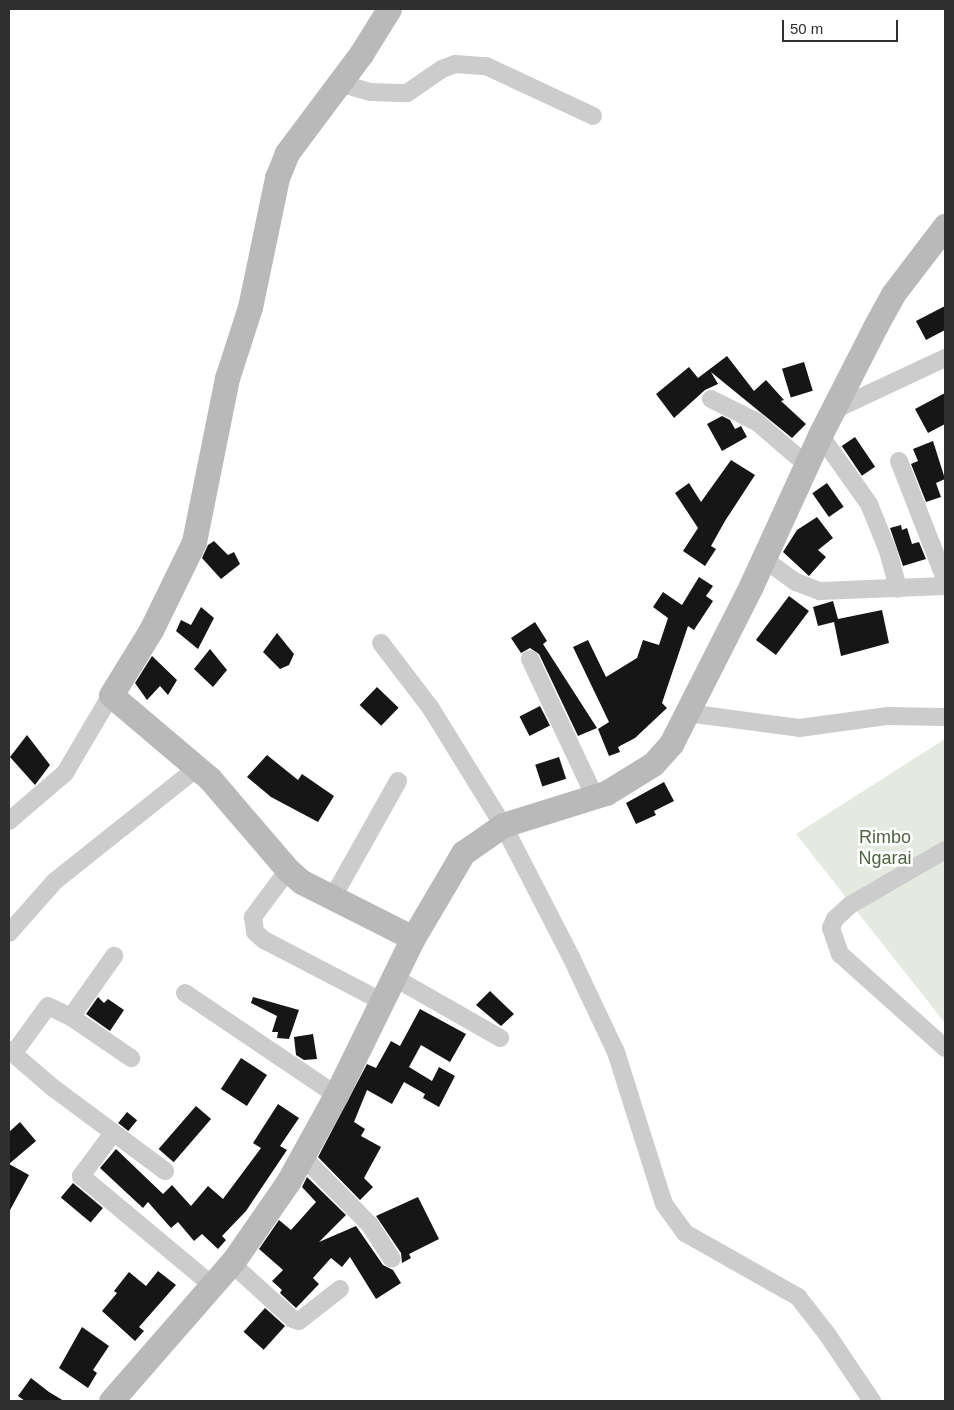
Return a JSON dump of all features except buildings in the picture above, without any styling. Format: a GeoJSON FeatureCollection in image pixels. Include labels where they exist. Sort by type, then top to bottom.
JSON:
{"type":"FeatureCollection","features":[{"type":"Feature","properties":{"kind":"street"},"geometry":{"type":"LineString","coordinates":[[9,821],[65,773],[151,630],[194,542],[226,378],[250,308],[277,178],[287,153],[339,83],[389,9]]}},
{"type":"Feature","properties":{"kind":"street"},"geometry":{"type":"LineString","coordinates":[[339,83],[370,92],[407,93],[442,69],[455,64],[486,66],[593,116]]}},
{"type":"Feature","properties":{"kind":"street"},"geometry":{"type":"LineString","coordinates":[[111,1401],[231,1263],[260,1225],[336,1095],[413,938],[463,853],[503,825],[595,797],[628,781],[653,764],[671,744],[764,559],[808,466],[820,435],[893,294],[945,226]]}},
{"type":"Feature","properties":{"kind":"street"},"geometry":{"type":"LineString","coordinates":[[834,410],[945,358]]}},
{"type":"Feature","properties":{"kind":"street"},"geometry":{"type":"LineString","coordinates":[[711,399],[757,422],[808,466]]}},
{"type":"Feature","properties":{"kind":"street"},"geometry":{"type":"LineString","coordinates":[[820,435],[869,504],[888,550],[898,589]]}},
{"type":"Feature","properties":{"kind":"street"},"geometry":{"type":"LineString","coordinates":[[899,461],[945,579]]}},
{"type":"Feature","properties":{"kind":"street"},"geometry":{"type":"LineString","coordinates":[[764,559],[796,582],[820,591],[945,586]]}},
{"type":"Feature","properties":{"kind":"street"},"geometry":{"type":"LineString","coordinates":[[381,643],[430,708],[503,825],[616,1052],[664,1204],[685,1233],[798,1297],[827,1334],[872,1401]]}},
{"type":"Feature","properties":{"kind":"street"},"geometry":{"type":"LineString","coordinates":[[530,660],[595,797]]}},
{"type":"Feature","properties":{"kind":"street"},"geometry":{"type":"LineString","coordinates":[[111,695],[197,768],[251,824],[288,870],[333,897],[413,938]]}},
{"type":"Feature","properties":{"kind":"street"},"geometry":{"type":"LineString","coordinates":[[687,713],[800,728],[888,716],[945,717]]}},
{"type":"Feature","properties":{"kind":"street"},"geometry":{"type":"LineString","coordinates":[[9,933],[31,904],[69,869],[197,768]]}},
{"type":"Feature","properties":{"kind":"street"},"geometry":{"type":"LineString","coordinates":[[333,897],[398,781]]}},
{"type":"Feature","properties":{"kind":"street"},"geometry":{"type":"LineString","coordinates":[[945,850],[850,905],[835,919],[831,928],[840,954],[945,1048]]}},
{"type":"Feature","properties":{"kind":"street"},"geometry":{"type":"LineString","coordinates":[[288,870],[253,916],[255,932],[264,940],[383,1002]]}},
{"type":"Feature","properties":{"kind":"street"},"geometry":{"type":"LineString","coordinates":[[70,1017],[114,956]]}},
{"type":"Feature","properties":{"kind":"street"},"geometry":{"type":"LineString","coordinates":[[394,978],[500,1038]]}},
{"type":"Feature","properties":{"kind":"street"},"geometry":{"type":"LineString","coordinates":[[185,993],[336,1095]]}},
{"type":"Feature","properties":{"kind":"street"},"geometry":{"type":"LineString","coordinates":[[131,1058],[70,1017],[48,1006],[11,1052],[113,1133],[165,1171]]}},
{"type":"Feature","properties":{"kind":"street"},"geometry":{"type":"LineString","coordinates":[[113,1133],[82,1176],[212,1285]]}},
{"type":"Feature","properties":{"kind":"street"},"geometry":{"type":"LineString","coordinates":[[302,1156],[370,1225],[392,1259]]}},
{"type":"Feature","properties":{"kind":"street"},"geometry":{"type":"LineString","coordinates":[[231,1263],[293,1319],[299,1321],[340,1289]]}},
{"type":"Feature","properties":{"kind":"green space","name":"Rimbo Ngarai"},"geometry":{"type":"Polygon","coordinates":[[[945,739],[945,1023],[796,834],[945,739]]]}}]}
